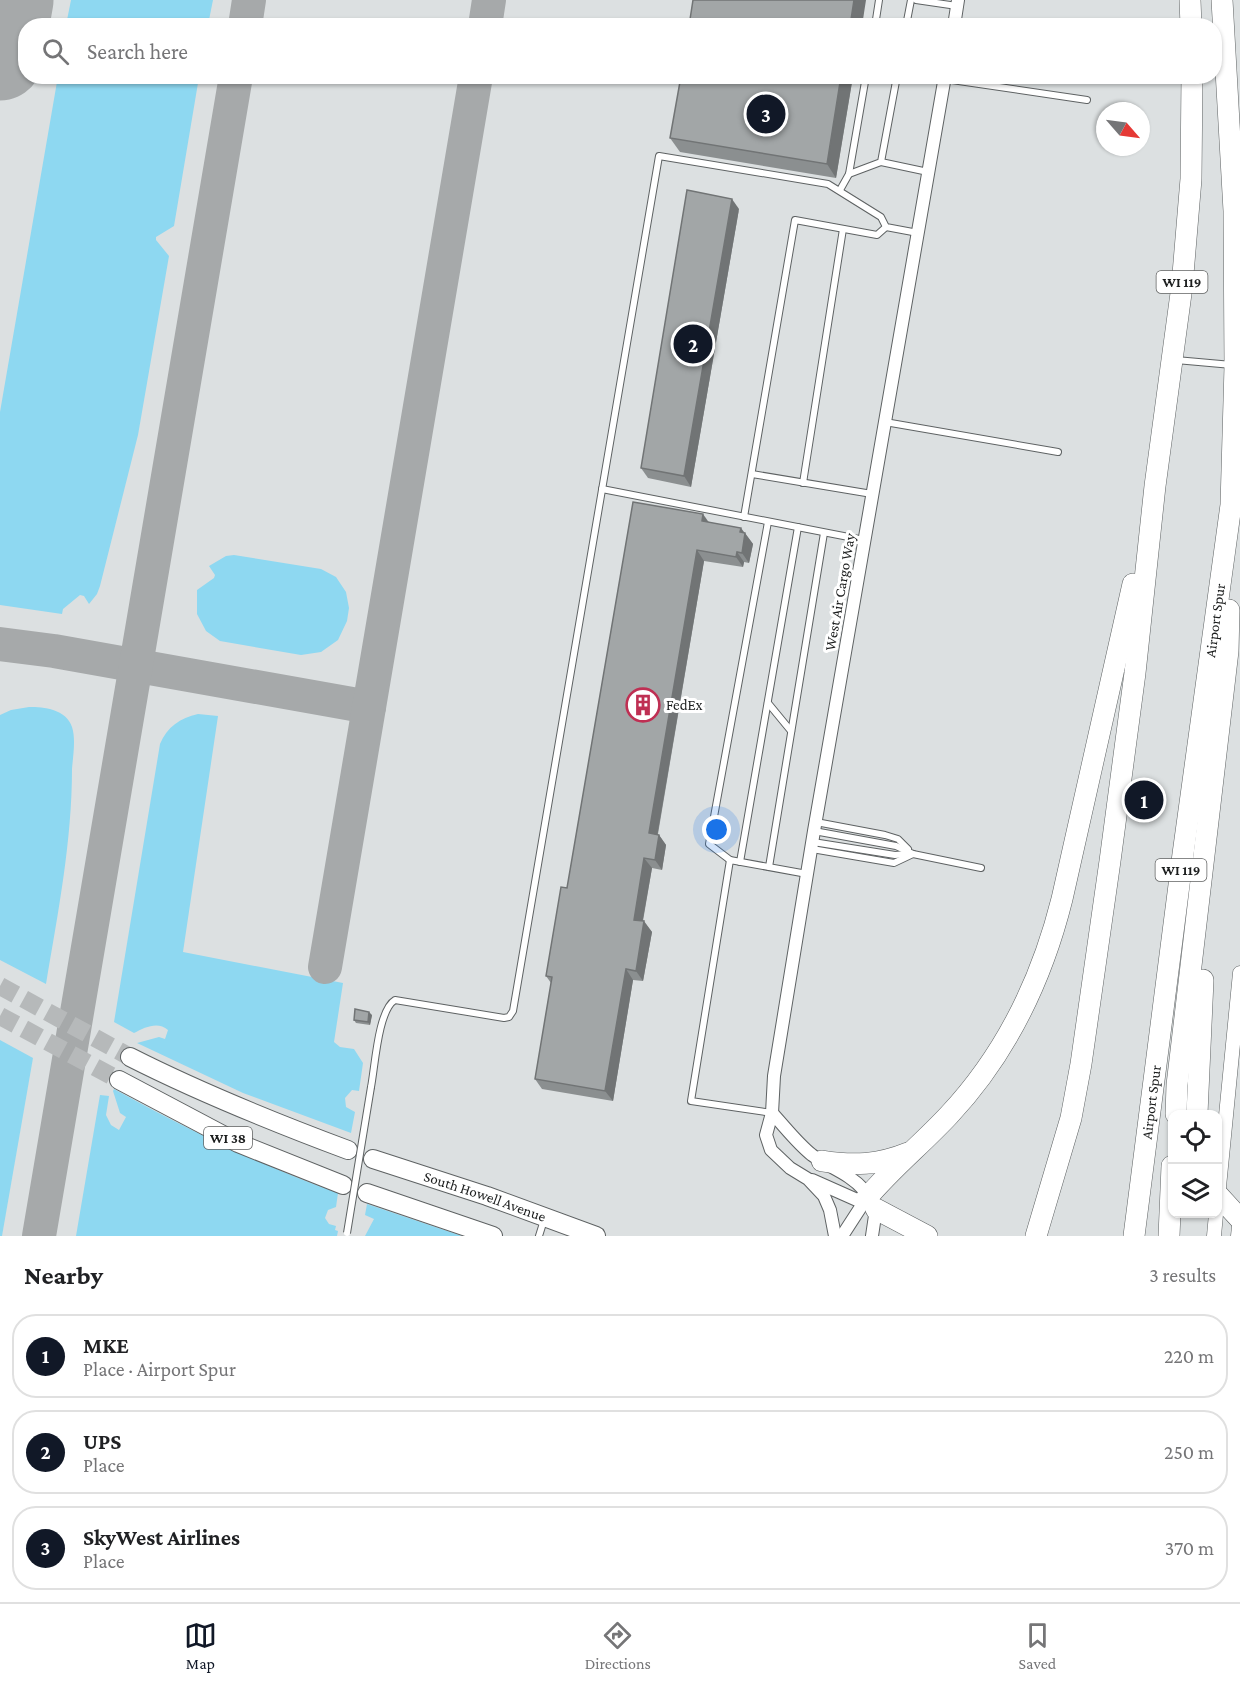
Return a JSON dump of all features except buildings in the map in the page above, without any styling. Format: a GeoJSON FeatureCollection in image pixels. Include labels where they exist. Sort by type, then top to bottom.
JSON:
{"type":"FeatureCollection","features":[{"type":"Feature","properties":{"kind":"highway"},"geometry":{"type":"LineString","coordinates":[[1190,0],[1191,18]]}},
{"type":"Feature","properties":{"kind":"highway","name":"Airport Spur"},"geometry":{"type":"LineString","coordinates":[[1134,1236],[1231,505],[1235,366],[1234,211],[1222,0]]}},
{"type":"Feature","properties":{"kind":"highway","name":"WI 119"},"geometry":{"type":"LineString","coordinates":[[1036,1236],[1071,1118],[1081,1064],[1135,673],[1155,486],[1182,286],[1191,179],[1192,84]]}},
{"type":"Feature","properties":{"kind":"highway"},"geometry":{"type":"LineString","coordinates":[[927,1236],[871,1204],[914,1150],[950,1114],[985,1071],[1015,1024],[1044,962],[1062,899],[1155,486]]}},
{"type":"Feature","properties":{"kind":"highway"},"geometry":{"type":"LineString","coordinates":[[1176,1110],[1177,1085],[1227,651],[1231,505]]}},
{"type":"Feature","properties":{"kind":"highway"},"geometry":{"type":"LineString","coordinates":[[1197,1110],[1206,912],[1204,864]]}},
{"type":"Feature","properties":{"kind":"highway"},"geometry":{"type":"LineString","coordinates":[[822,1161],[871,1164],[914,1150]]}},
{"type":"Feature","properties":{"kind":"highway"},"geometry":{"type":"LineString","coordinates":[[1222,1200],[1240,1218]]}},
{"type":"Feature","properties":{"kind":"highway"},"geometry":{"type":"LineString","coordinates":[[1169,1236],[1170,1218]]}},
{"type":"Feature","properties":{"kind":"main road","name":"WI 38"},"geometry":{"type":"LineString","coordinates":[[130,1057],[245,1112],[348,1150]]}},
{"type":"Feature","properties":{"kind":"main road","name":"WI 38"},"geometry":{"type":"LineString","coordinates":[[119,1080],[238,1143],[343,1185]]}},
{"type":"Feature","properties":{"kind":"main road","name":"South Howell Avenue"},"geometry":{"type":"LineString","coordinates":[[374,1159],[546,1216],[596,1236]]}},
{"type":"Feature","properties":{"kind":"main road"},"geometry":{"type":"LineString","coordinates":[[367,1193],[493,1236]]}},
{"type":"Feature","properties":{"kind":"street"},"geometry":{"type":"LineString","coordinates":[[955,18],[958,3]]}},
{"type":"Feature","properties":{"kind":"street","name":"West Air Cargo Way"},"geometry":{"type":"LineString","coordinates":[[835,1236],[830,1210],[824,1196],[808,1179],[790,1168],[771,1150],[766,1135],[772,1113],[774,1076],[813,836],[944,84]]}},
{"type":"Feature","properties":{"kind":"street"},"geometry":{"type":"LineString","coordinates":[[1221,1164],[1240,973]]}},
{"type":"Feature","properties":{"kind":"street"},"geometry":{"type":"LineString","coordinates":[[772,1113],[798,1142],[822,1161],[857,1182],[864,1190],[871,1204],[872,1236]]}},
{"type":"Feature","properties":{"kind":"street"},"geometry":{"type":"LineString","coordinates":[[808,1179],[871,1204]]}},
{"type":"Feature","properties":{"kind":"street"},"geometry":{"type":"LineString","coordinates":[[842,1236],[871,1204]]}},
{"type":"Feature","properties":{"kind":"street"},"geometry":{"type":"LineString","coordinates":[[1214,1236],[1216,1218]]}},
{"type":"Feature","properties":{"kind":"street"},"geometry":{"type":"LineString","coordinates":[[1238,1236],[1240,1218]]}},
{"type":"Feature","properties":{"kind":"lane"},"geometry":{"type":"LineString","coordinates":[[876,18],[879,0]]}},
{"type":"Feature","properties":{"kind":"lane"},"geometry":{"type":"LineString","coordinates":[[908,18],[911,0]]}},
{"type":"Feature","properties":{"kind":"lane"},"geometry":{"type":"LineString","coordinates":[[916,0],[958,3]]}},
{"type":"Feature","properties":{"kind":"lane"},"geometry":{"type":"LineString","coordinates":[[840,190],[849,174],[865,84]]}},
{"type":"Feature","properties":{"kind":"lane"},"geometry":{"type":"LineString","coordinates":[[881,162],[896,84]]}},
{"type":"Feature","properties":{"kind":"lane"},"geometry":{"type":"LineString","coordinates":[[984,84],[1087,100]]}},
{"type":"Feature","properties":{"kind":"lane"},"geometry":{"type":"LineString","coordinates":[[346,1235],[383,1016],[388,1005],[395,1000],[504,1017],[509,1017],[513,1011],[659,156],[819,181],[840,190],[881,217],[886,227]]}},
{"type":"Feature","properties":{"kind":"lane"},"geometry":{"type":"LineString","coordinates":[[849,174],[881,162],[928,172]]}},
{"type":"Feature","properties":{"kind":"lane"},"geometry":{"type":"LineString","coordinates":[[744,517],[795,220],[877,235],[886,227]]}},
{"type":"Feature","properties":{"kind":"lane"},"geometry":{"type":"LineString","coordinates":[[886,227],[918,233]]}},
{"type":"Feature","properties":{"kind":"lane"},"geometry":{"type":"LineString","coordinates":[[803,483],[843,229]]}},
{"type":"Feature","properties":{"kind":"lane"},"geometry":{"type":"LineString","coordinates":[[1172,360],[1235,366]]}},
{"type":"Feature","properties":{"kind":"lane"},"geometry":{"type":"LineString","coordinates":[[885,422],[1058,452]]}},
{"type":"Feature","properties":{"kind":"lane"},"geometry":{"type":"LineString","coordinates":[[752,474],[872,494]]}},
{"type":"Feature","properties":{"kind":"lane"},"geometry":{"type":"LineString","coordinates":[[602,489],[864,540]]}},
{"type":"Feature","properties":{"kind":"lane"},"geometry":{"type":"LineString","coordinates":[[768,522],[709,844],[730,860],[807,874]]}},
{"type":"Feature","properties":{"kind":"lane"},"geometry":{"type":"LineString","coordinates":[[740,862],[798,527]]}},
{"type":"Feature","properties":{"kind":"lane"},"geometry":{"type":"LineString","coordinates":[[769,867],[824,533]]}},
{"type":"Feature","properties":{"kind":"lane"},"geometry":{"type":"LineString","coordinates":[[768,703],[791,731]]}},
{"type":"Feature","properties":{"kind":"lane"},"geometry":{"type":"LineString","coordinates":[[813,836],[891,837],[897,839],[913,854]]}},
{"type":"Feature","properties":{"kind":"lane"},"geometry":{"type":"LineString","coordinates":[[813,836],[895,855],[913,854],[981,868]]}},
{"type":"Feature","properties":{"kind":"lane"},"geometry":{"type":"LineString","coordinates":[[730,860],[691,1101],[772,1113]]}},
{"type":"Feature","properties":{"kind":"lane"},"geometry":{"type":"LineString","coordinates":[[538,1236],[546,1216]]}},
{"type":"Feature","properties":{"kind":"shaded area"},"geometry":{"type":"Polygon","coordinates":[[[71,0],[213,0],[209,18],[67,18],[71,0]]]}},
{"type":"Feature","properties":{"kind":"shaded area"},"geometry":{"type":"Polygon","coordinates":[[[57,84],[198,84],[174,226],[156,237],[169,256],[138,435],[100,586],[89,604],[84,596],[80,595],[63,609],[62,614],[0,605],[0,412],[57,84]]]}},
{"type":"Feature","properties":{"kind":"shaded area"},"geometry":{"type":"Polygon","coordinates":[[[234,555],[321,569],[336,577],[346,592],[349,608],[347,621],[338,640],[321,652],[301,655],[220,641],[206,631],[197,614],[197,590],[214,578],[215,575],[209,566],[226,556],[234,555]]]}},
{"type":"Feature","properties":{"kind":"shaded area"},"geometry":{"type":"Polygon","coordinates":[[[29,707],[54,710],[65,716],[72,727],[74,737],[67,850],[46,984],[0,960],[0,715],[11,710],[29,707]]]}},
{"type":"Feature","properties":{"kind":"shaded area"},"geometry":{"type":"Polygon","coordinates":[[[198,714],[218,716],[183,952],[343,983],[334,1042],[340,1047],[354,1049],[363,1063],[359,1091],[352,1090],[345,1098],[346,1107],[355,1112],[351,1133],[243,1093],[137,1043],[159,1037],[165,1039],[168,1030],[164,1027],[151,1026],[134,1033],[114,1022],[160,744],[175,724],[198,714]]]}},
{"type":"Feature","properties":{"kind":"shaded area"},"geometry":{"type":"Polygon","coordinates":[[[0,1040],[33,1058],[2,1236],[0,1236],[0,1040]]]}},
{"type":"Feature","properties":{"kind":"shaded area"},"geometry":{"type":"Polygon","coordinates":[[[114,1089],[224,1146],[338,1193],[336,1207],[328,1210],[325,1218],[329,1224],[336,1226],[337,1236],[76,1236],[100,1095],[109,1096],[106,1115],[111,1125],[119,1130],[126,1117],[120,1113],[114,1089]]]}},
{"type":"Feature","properties":{"kind":"shaded area"},"geometry":{"type":"Polygon","coordinates":[[[367,1204],[462,1236],[365,1236],[374,1219],[365,1215],[367,1204]]]}},
{"type":"Feature","properties":{"kind":"taxiway"},"geometry":{"type":"LineString","coordinates":[[246,18],[249,0]]}},
{"type":"Feature","properties":{"kind":"taxiway"},"geometry":{"type":"LineString","coordinates":[[486,18],[489,0]]}},
{"type":"Feature","properties":{"kind":"taxiway"},"geometry":{"type":"LineString","coordinates":[[39,1236],[235,84]]}},
{"type":"Feature","properties":{"kind":"taxiway"},"geometry":{"type":"LineString","coordinates":[[325,967],[475,84]]}},
{"type":"Feature","properties":{"kind":"taxiway"},"geometry":{"type":"LineString","coordinates":[[0,644],[54,651],[369,707]]}},
{"type":"Feature","properties":{"kind":"runway"},"geometry":{"type":"LineString","coordinates":[[0,57],[10,0]]}},
{"type":"Feature","properties":{"kind":"tunnel"},"geometry":{"type":"LineString","coordinates":[[0,986],[130,1057]]}},
{"type":"Feature","properties":{"kind":"tunnel"},"geometry":{"type":"LineString","coordinates":[[0,1016],[119,1080]]}},
{"type":"Feature","properties":{"kind":"place","name":"SkyWest Airlines"},"geometry":{"type":"Point","coordinates":[766,114]}},
{"type":"Feature","properties":{"kind":"place","name":"UPS"},"geometry":{"type":"Point","coordinates":[693,344]}},
{"type":"Feature","properties":{"kind":"place","name":"FedEx"},"geometry":{"type":"Point","coordinates":[643,705]}},
{"type":"Feature","properties":{"kind":"place","name":"MKE"},"geometry":{"type":"Point","coordinates":[1144,800]}}]}
